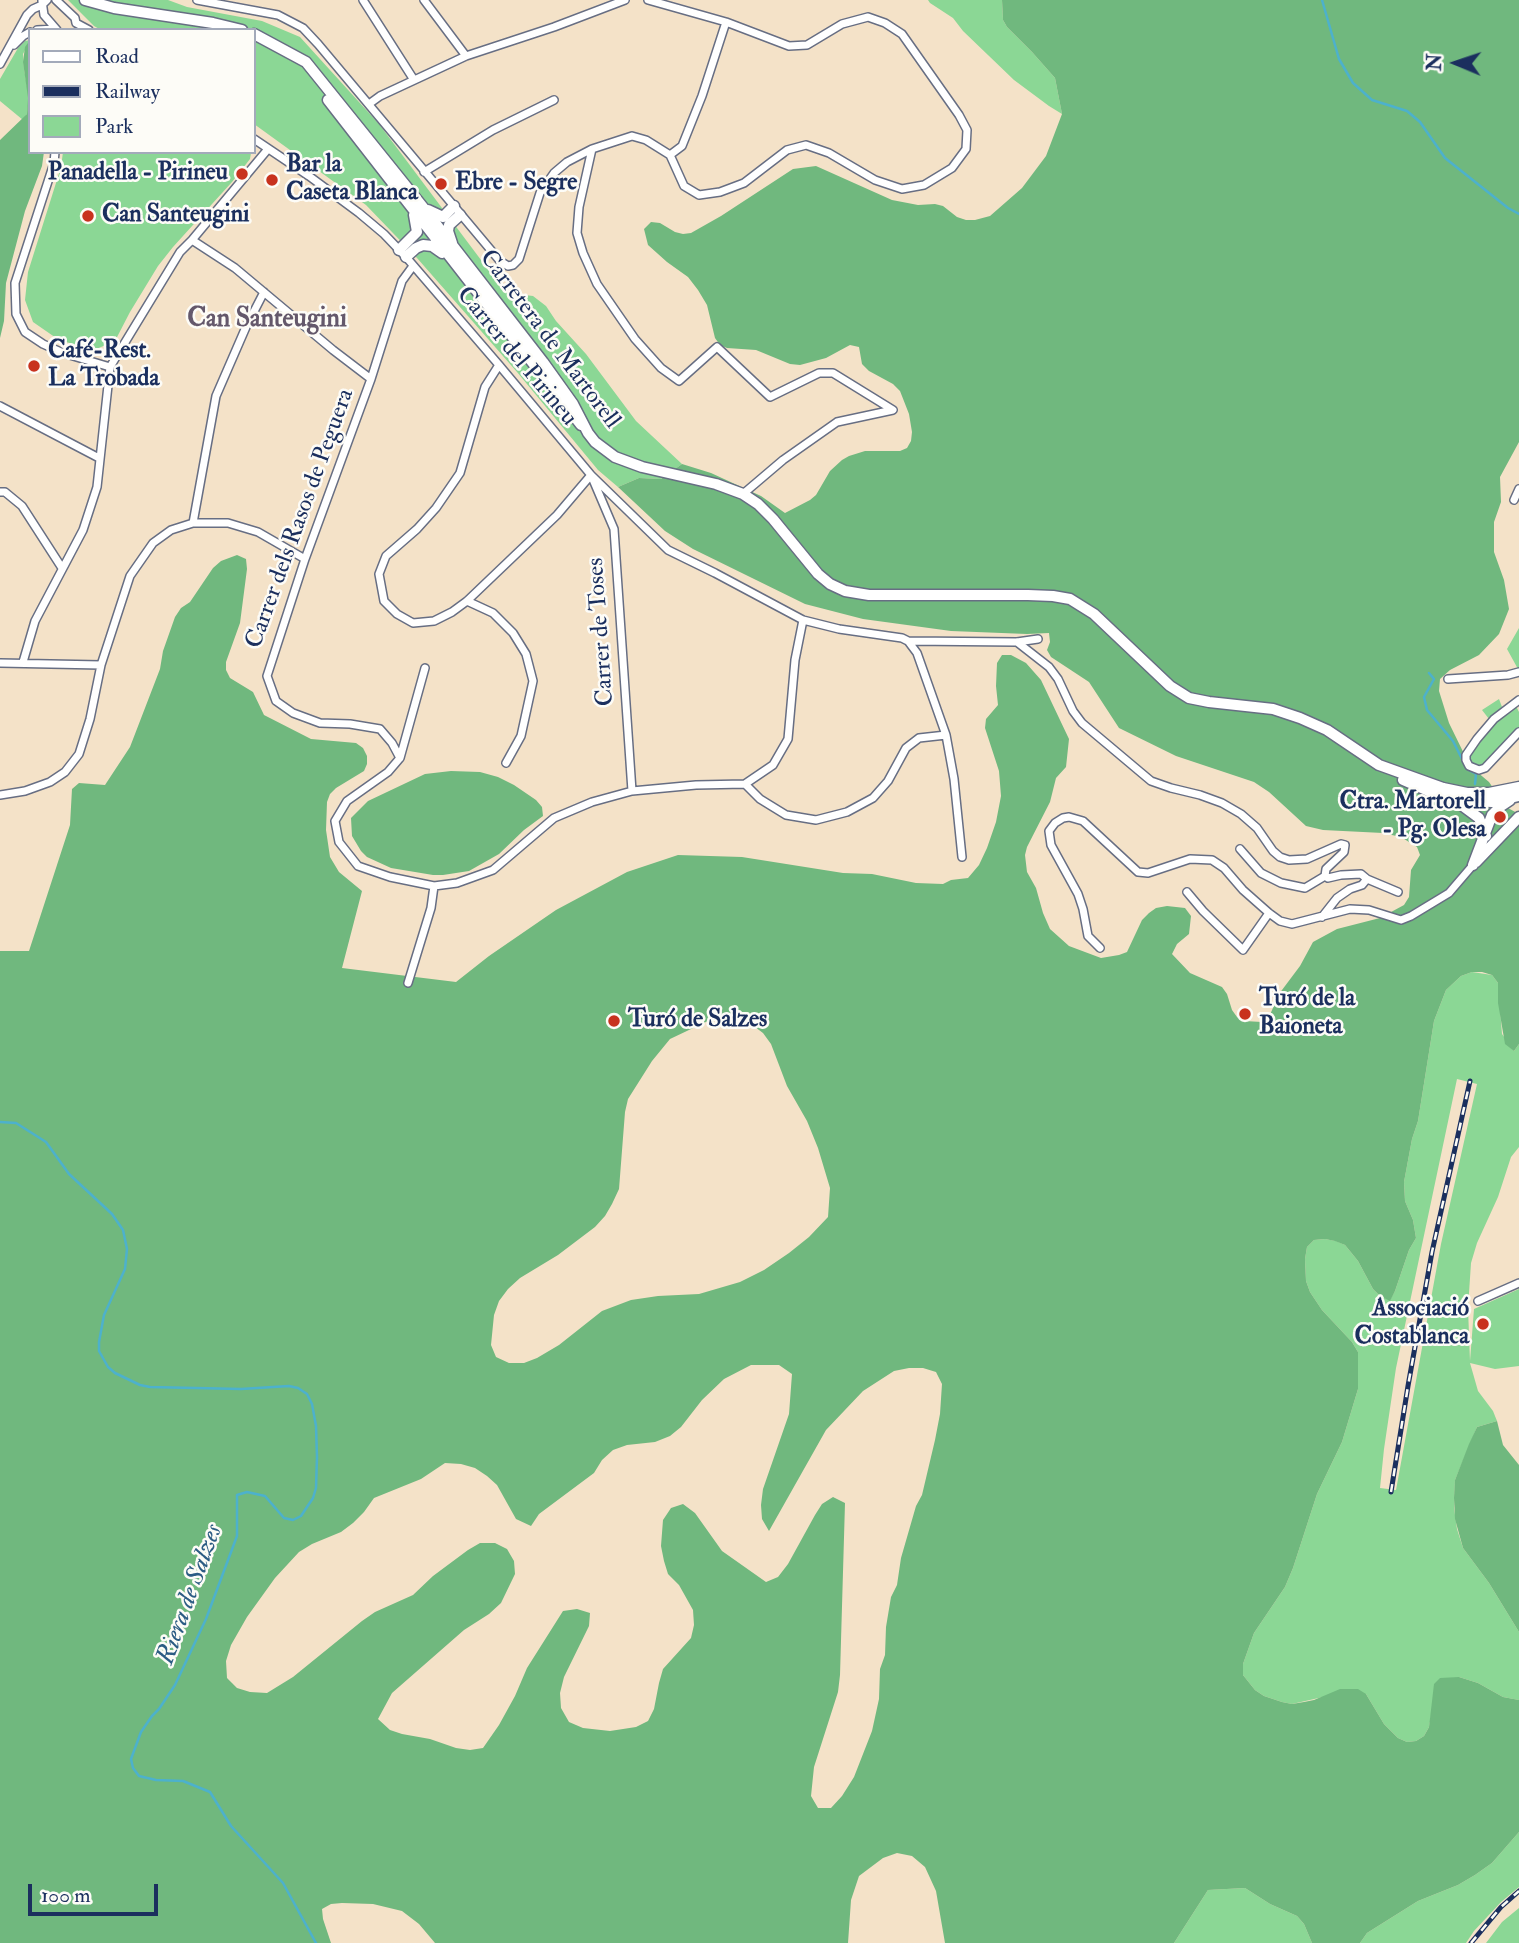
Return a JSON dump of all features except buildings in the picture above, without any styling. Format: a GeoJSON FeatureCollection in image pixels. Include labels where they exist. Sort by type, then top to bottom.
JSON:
{"type":"FeatureCollection","features":[{"type":"Feature","properties":{"kind":"main road"},"geometry":{"type":"LineString","coordinates":[[85,0],[114,8],[234,28]]}},
{"type":"Feature","properties":{"kind":"main road","name":"Carretera de Martorell"},"geometry":{"type":"LineString","coordinates":[[256,35],[306,62],[422,206],[453,254],[543,362],[577,410],[588,433],[615,457],[629,463],[708,481],[743,495],[774,519],[818,574],[838,588],[851,593],[1028,595],[1070,599],[1094,614],[1147,666],[1179,692],[1199,700],[1260,707],[1292,715],[1327,730],[1379,765],[1434,785],[1467,793],[1512,795],[1519,787]]}},
{"type":"Feature","properties":{"kind":"main road"},"geometry":{"type":"LineString","coordinates":[[290,53],[410,205],[453,254]]}},
{"type":"Feature","properties":{"kind":"main road"},"geometry":{"type":"LineString","coordinates":[[397,188],[409,198],[430,225],[437,227],[457,210]]}},
{"type":"Feature","properties":{"kind":"main road"},"geometry":{"type":"LineString","coordinates":[[406,258],[417,232],[416,218],[410,205]]}},
{"type":"Feature","properties":{"kind":"main road"},"geometry":{"type":"LineString","coordinates":[[422,206],[446,221],[453,254]]}},
{"type":"Feature","properties":{"kind":"main road"},"geometry":{"type":"LineString","coordinates":[[406,258],[416,248],[426,245],[453,254]]}},
{"type":"Feature","properties":{"kind":"main road"},"geometry":{"type":"LineString","coordinates":[[1379,765],[1393,776],[1453,799],[1485,802],[1512,795]]}},
{"type":"Feature","properties":{"kind":"main road"},"geometry":{"type":"LineString","coordinates":[[1467,793],[1485,802],[1492,815]]}},
{"type":"Feature","properties":{"kind":"main road"},"geometry":{"type":"LineString","coordinates":[[1473,865],[1492,815],[1512,795]]}},
{"type":"Feature","properties":{"kind":"main road"},"geometry":{"type":"LineString","coordinates":[[1453,799],[1479,818],[1485,835],[1495,842]]}},
{"type":"Feature","properties":{"kind":"main road"},"geometry":{"type":"LineString","coordinates":[[1479,818],[1485,802]]}},
{"type":"Feature","properties":{"kind":"main road"},"geometry":{"type":"LineString","coordinates":[[1473,865],[1519,817]]}},
{"type":"Feature","properties":{"kind":"street"},"geometry":{"type":"LineString","coordinates":[[56,0],[75,18],[75,27]]}},
{"type":"Feature","properties":{"kind":"street"},"geometry":{"type":"LineString","coordinates":[[197,0],[278,15],[295,23],[318,44],[505,265],[513,265],[521,254],[538,199],[548,180],[567,162],[592,149],[632,135],[670,155],[684,186],[699,195],[720,192],[744,183],[787,150],[806,145],[829,153],[875,180],[902,189],[923,185],[952,168],[966,149],[967,130],[959,115],[902,34],[885,23],[868,17],[842,24],[807,45],[789,46],[726,22],[648,0]]}},
{"type":"Feature","properties":{"kind":"street"},"geometry":{"type":"LineString","coordinates":[[363,0],[414,80]]}},
{"type":"Feature","properties":{"kind":"street"},"geometry":{"type":"LineString","coordinates":[[424,0],[466,56]]}},
{"type":"Feature","properties":{"kind":"street"},"geometry":{"type":"LineString","coordinates":[[369,104],[380,96],[466,56],[625,0]]}},
{"type":"Feature","properties":{"kind":"street"},"geometry":{"type":"LineString","coordinates":[[44,2],[44,15],[55,28]]}},
{"type":"Feature","properties":{"kind":"street"},"geometry":{"type":"LineString","coordinates":[[0,64],[30,11],[44,2]]}},
{"type":"Feature","properties":{"kind":"street"},"geometry":{"type":"LineString","coordinates":[[670,155],[682,146],[702,96],[726,22]]}},
{"type":"Feature","properties":{"kind":"street"},"geometry":{"type":"LineString","coordinates":[[8,50],[28,33]]}},
{"type":"Feature","properties":{"kind":"street"},"geometry":{"type":"LineString","coordinates":[[425,172],[493,130],[554,100]]}},
{"type":"Feature","properties":{"kind":"street","name":"Carrer del Pirineu"},"geometry":{"type":"LineString","coordinates":[[256,140],[359,213],[406,258],[591,475],[668,550],[803,620],[839,629],[908,641],[1017,642],[1038,639]]}},
{"type":"Feature","properties":{"kind":"street"},"geometry":{"type":"LineString","coordinates":[[23,662],[35,621],[83,530],[97,486],[110,367],[180,252],[268,149]]}},
{"type":"Feature","properties":{"kind":"street"},"geometry":{"type":"LineString","coordinates":[[592,149],[579,208],[577,233],[583,253],[597,284],[635,339],[661,368],[679,381],[717,347],[770,397],[819,373],[833,373],[893,410],[837,422],[783,460],[743,495]]}},
{"type":"Feature","properties":{"kind":"street"},"geometry":{"type":"LineString","coordinates":[[55,154],[15,283],[16,314],[25,332],[43,344],[110,367]]}},
{"type":"Feature","properties":{"kind":"street"},"geometry":{"type":"LineString","coordinates":[[192,240],[235,268],[371,379]]}},
{"type":"Feature","properties":{"kind":"street","name":"Carrer dels Rasos de Peguera"},"geometry":{"type":"LineString","coordinates":[[400,758],[380,729],[320,723],[293,713],[276,701],[267,676],[304,559],[371,379],[402,281],[406,258]]}},
{"type":"Feature","properties":{"kind":"street"},"geometry":{"type":"LineString","coordinates":[[193,523],[215,396],[264,292]]}},
{"type":"Feature","properties":{"kind":"street"},"geometry":{"type":"LineString","coordinates":[[499,365],[485,387],[460,473],[436,509],[386,556],[379,574],[384,601],[397,614],[413,623],[434,621],[452,612],[557,515],[591,475]]}},
{"type":"Feature","properties":{"kind":"street"},"geometry":{"type":"LineString","coordinates":[[0,405],[99,458]]}},
{"type":"Feature","properties":{"kind":"street","name":"Carrer de Toses"},"geometry":{"type":"LineString","coordinates":[[591,475],[614,528],[632,791]]}},
{"type":"Feature","properties":{"kind":"street"},"geometry":{"type":"LineString","coordinates":[[1514,500],[1519,489]]}},
{"type":"Feature","properties":{"kind":"street"},"geometry":{"type":"LineString","coordinates":[[0,492],[5,492],[22,506],[62,568]]}},
{"type":"Feature","properties":{"kind":"street"},"geometry":{"type":"LineString","coordinates":[[0,795],[25,791],[50,782],[65,772],[79,754],[90,719],[101,664],[130,576],[153,543],[171,530],[193,523],[228,523],[258,532],[304,559]]}},
{"type":"Feature","properties":{"kind":"street"},"geometry":{"type":"LineString","coordinates":[[467,601],[493,613],[513,633],[526,654],[533,681],[521,736],[506,763]]}},
{"type":"Feature","properties":{"kind":"street"},"geometry":{"type":"LineString","coordinates":[[425,668],[400,758],[388,772],[347,801],[335,821],[339,842],[358,866],[390,877],[434,886],[457,883],[493,870],[554,818],[592,802],[632,791],[745,784],[773,765],[788,739],[795,660],[803,620]]}},
{"type":"Feature","properties":{"kind":"street"},"geometry":{"type":"LineString","coordinates":[[908,641],[917,653],[946,735],[954,779],[962,857]]}},
{"type":"Feature","properties":{"kind":"street"},"geometry":{"type":"LineString","coordinates":[[1017,642],[1049,667],[1082,723],[1151,781],[1222,803],[1241,814],[1257,828],[1273,851],[1289,860],[1307,859],[1341,844],[1345,845],[1345,852],[1326,869],[1325,876]]}},
{"type":"Feature","properties":{"kind":"street"},"geometry":{"type":"LineString","coordinates":[[0,663],[101,664]]}},
{"type":"Feature","properties":{"kind":"street"},"geometry":{"type":"LineString","coordinates":[[1448,679],[1519,672]]}},
{"type":"Feature","properties":{"kind":"street"},"geometry":{"type":"LineString","coordinates":[[1519,700],[1494,719],[1477,739],[1466,755],[1469,766],[1479,770],[1485,768],[1519,732]]}},
{"type":"Feature","properties":{"kind":"street"},"geometry":{"type":"LineString","coordinates":[[745,784],[760,799],[786,815],[816,820],[846,812],[873,798],[888,781],[906,748],[919,738],[946,735]]}},
{"type":"Feature","properties":{"kind":"street"},"geometry":{"type":"LineString","coordinates":[[1100,948],[1088,936],[1078,894],[1051,845],[1049,831],[1063,818],[1083,821],[1138,872],[1148,873],[1190,859],[1212,860],[1224,868],[1243,890],[1269,913],[1280,921],[1292,924],[1350,908],[1369,910],[1401,920],[1449,893],[1473,865]]}},
{"type":"Feature","properties":{"kind":"street"},"geometry":{"type":"LineString","coordinates":[[1240,849],[1261,873],[1281,883],[1305,888],[1325,876],[1328,878],[1361,874],[1398,892]]}},
{"type":"Feature","properties":{"kind":"street"},"geometry":{"type":"LineString","coordinates":[[1321,918],[1337,898],[1362,885],[1367,879]]}},
{"type":"Feature","properties":{"kind":"street"},"geometry":{"type":"LineString","coordinates":[[408,983],[431,908],[434,886]]}},
{"type":"Feature","properties":{"kind":"street"},"geometry":{"type":"LineString","coordinates":[[1187,892],[1243,950],[1269,913]]}},
{"type":"Feature","properties":{"kind":"street"},"geometry":{"type":"LineString","coordinates":[[1478,1301],[1519,1283]]}},
{"type":"Feature","properties":{"kind":"green space"},"geometry":{"type":"Polygon","coordinates":[[[68,0],[168,0],[187,7],[262,21],[300,37],[379,124],[502,288],[533,296],[546,306],[636,421],[682,464],[661,479],[639,478],[618,487],[598,470],[517,372],[417,258],[366,205],[256,125],[256,28],[94,26],[68,0]]]}},
{"type":"Feature","properties":{"kind":"green space"},"geometry":{"type":"Polygon","coordinates":[[[928,0],[1002,0],[1003,20],[1007,27],[1055,78],[1062,114],[1014,80],[953,18],[928,0]]]}},
{"type":"Feature","properties":{"kind":"green space"},"geometry":{"type":"Polygon","coordinates":[[[1002,0],[1519,0],[1519,442],[1500,477],[1501,502],[1494,522],[1494,552],[1504,580],[1509,609],[1499,634],[1479,655],[1450,670],[1440,679],[1439,691],[1449,723],[1470,766],[1489,782],[1506,807],[1519,814],[1519,1044],[1514,1051],[1505,1044],[1498,1003],[1498,983],[1492,975],[1472,972],[1461,976],[1446,990],[1434,1021],[1418,1121],[1404,1182],[1405,1201],[1413,1220],[1416,1238],[1390,1301],[1373,1289],[1358,1261],[1345,1245],[1325,1239],[1314,1240],[1307,1247],[1306,1281],[1310,1292],[1358,1352],[1358,1389],[1342,1442],[1317,1494],[1293,1568],[1285,1587],[1254,1633],[1243,1664],[1243,1675],[1255,1690],[1264,1696],[1292,1704],[1314,1700],[1340,1689],[1358,1689],[1366,1694],[1384,1724],[1398,1738],[1407,1742],[1424,1736],[1429,1727],[1434,1684],[1440,1678],[1459,1677],[1478,1683],[1503,1697],[1519,1700],[1519,1832],[1492,1863],[1475,1875],[1418,1901],[1367,1933],[1360,1943],[1312,1943],[1304,1924],[1297,1916],[1270,1904],[1245,1888],[1208,1890],[1174,1943],[945,1943],[936,1891],[925,1867],[912,1856],[897,1853],[883,1858],[859,1876],[851,1900],[848,1943],[435,1943],[419,1924],[402,1911],[373,1904],[342,1903],[331,1904],[322,1909],[331,1943],[0,1943],[0,951],[29,951],[70,825],[72,789],[79,783],[105,785],[130,747],[160,669],[163,651],[175,617],[221,561],[237,555],[246,559],[247,569],[240,623],[226,662],[230,678],[253,692],[264,715],[311,739],[356,743],[363,748],[367,756],[364,771],[336,788],[327,802],[326,830],[330,857],[339,872],[362,891],[342,968],[456,982],[556,910],[627,872],[678,855],[742,857],[843,873],[872,874],[916,883],[943,884],[968,878],[979,865],[987,848],[1001,796],[999,771],[985,728],[986,719],[998,705],[997,663],[1002,655],[1011,655],[1026,663],[1041,680],[1069,739],[1066,767],[1056,778],[1050,802],[1025,855],[1027,872],[1036,888],[1050,929],[1069,946],[1101,958],[1119,955],[1127,952],[1142,920],[1156,908],[1185,908],[1191,916],[1189,934],[1177,944],[1172,954],[1190,973],[1222,987],[1237,1017],[1244,1021],[1262,1022],[1269,1017],[1279,994],[1300,966],[1313,942],[1337,929],[1380,918],[1404,905],[1409,897],[1411,870],[1420,855],[1417,847],[1401,837],[1383,833],[1323,830],[1306,826],[1254,782],[1176,756],[1119,728],[1089,682],[1051,657],[1047,650],[1049,633],[951,631],[863,619],[805,604],[693,549],[665,531],[618,487],[639,478],[661,479],[682,464],[711,473],[761,496],[785,513],[816,495],[830,471],[849,456],[865,451],[900,451],[907,448],[912,432],[909,414],[900,391],[862,364],[859,347],[850,345],[826,358],[800,365],[790,364],[756,350],[720,345],[715,338],[707,305],[698,290],[688,277],[648,245],[644,229],[651,222],[660,223],[675,232],[691,233],[793,169],[816,166],[892,200],[943,206],[957,217],[966,220],[990,216],[1022,188],[1046,156],[1062,114],[1055,78],[1003,20],[1002,0]],[[723,1019],[710,1020],[670,1039],[652,1061],[628,1099],[619,1189],[612,1204],[595,1227],[508,1289],[499,1301],[494,1315],[491,1345],[496,1357],[509,1363],[524,1363],[537,1358],[559,1345],[602,1311],[631,1300],[699,1294],[740,1282],[789,1253],[828,1217],[830,1188],[818,1148],[807,1121],[787,1086],[771,1044],[763,1033],[751,1024],[723,1019]],[[751,1365],[724,1379],[670,1436],[655,1442],[627,1445],[613,1450],[602,1460],[594,1473],[539,1514],[531,1526],[516,1519],[497,1485],[487,1476],[475,1468],[461,1464],[445,1463],[421,1479],[374,1498],[353,1523],[341,1532],[299,1552],[275,1578],[231,1645],[226,1661],[227,1678],[237,1688],[267,1693],[293,1677],[375,1612],[413,1595],[468,1550],[480,1543],[495,1543],[507,1549],[514,1561],[515,1574],[501,1603],[464,1630],[392,1693],[378,1719],[390,1730],[402,1734],[430,1739],[456,1748],[483,1748],[515,1696],[527,1668],[563,1611],[577,1609],[590,1613],[589,1626],[564,1677],[560,1693],[561,1708],[569,1722],[583,1728],[610,1731],[636,1727],[648,1721],[654,1709],[663,1669],[691,1638],[694,1625],[693,1610],[679,1585],[668,1574],[661,1546],[663,1520],[671,1508],[683,1504],[695,1513],[722,1551],[766,1582],[778,1577],[822,1504],[833,1497],[845,1503],[840,1675],[838,1692],[814,1767],[811,1796],[818,1808],[831,1808],[854,1777],[872,1731],[879,1699],[880,1669],[885,1655],[891,1597],[897,1585],[901,1558],[916,1506],[922,1495],[940,1414],[942,1384],[936,1372],[909,1368],[894,1371],[863,1391],[826,1430],[769,1531],[762,1519],[763,1489],[789,1414],[792,1374],[779,1365],[751,1365]]]}},
{"type":"Feature","properties":{"kind":"green space"},"geometry":{"type":"Polygon","coordinates":[[[28,40],[23,54],[28,106],[23,120],[0,101],[0,79],[28,40]]]}},
{"type":"Feature","properties":{"kind":"green space"},"geometry":{"type":"Polygon","coordinates":[[[28,43],[28,98],[23,62],[28,43]]]}},
{"type":"Feature","properties":{"kind":"green space"},"geometry":{"type":"Polygon","coordinates":[[[28,98],[28,154],[44,154],[6,283],[4,321],[0,338],[0,140],[27,114],[28,98]]]}},
{"type":"Feature","properties":{"kind":"green space"},"geometry":{"type":"Polygon","coordinates":[[[63,154],[251,154],[232,182],[158,266],[115,341],[94,350],[59,340],[33,322],[25,300],[28,272],[63,154]]]}},
{"type":"Feature","properties":{"kind":"green space"},"geometry":{"type":"Polygon","coordinates":[[[1519,628],[1519,668],[1518,669],[1507,649],[1519,628]]]}},
{"type":"Feature","properties":{"kind":"green space"},"geometry":{"type":"Polygon","coordinates":[[[1499,699],[1502,707],[1489,719],[1482,710],[1499,699]]]}},
{"type":"Feature","properties":{"kind":"green space"},"geometry":{"type":"Polygon","coordinates":[[[1516,706],[1519,712],[1519,729],[1484,765],[1478,767],[1473,764],[1468,758],[1470,751],[1493,722],[1516,706]]]}},
{"type":"Feature","properties":{"kind":"green space"},"geometry":{"type":"Polygon","coordinates":[[[480,772],[498,777],[536,800],[542,807],[543,816],[499,854],[469,871],[433,875],[391,868],[367,857],[361,851],[352,836],[351,818],[368,801],[425,774],[480,772]]]}},
{"type":"Feature","properties":{"kind":"green space"},"geometry":{"type":"Polygon","coordinates":[[[1472,972],[1492,975],[1498,983],[1502,1034],[1514,1051],[1519,1044],[1519,1147],[1511,1157],[1498,1197],[1477,1243],[1471,1263],[1468,1308],[1470,1361],[1474,1309],[1519,1289],[1519,1366],[1495,1369],[1470,1363],[1478,1391],[1497,1421],[1477,1427],[1455,1480],[1454,1508],[1463,1548],[1489,1583],[1519,1632],[1519,1700],[1503,1697],[1478,1683],[1459,1677],[1431,1716],[1424,1736],[1407,1742],[1398,1738],[1384,1724],[1366,1694],[1323,1697],[1292,1704],[1282,1702],[1255,1690],[1243,1675],[1243,1664],[1254,1633],[1285,1587],[1293,1568],[1317,1494],[1342,1442],[1358,1389],[1358,1352],[1310,1292],[1306,1281],[1307,1247],[1314,1240],[1325,1239],[1345,1245],[1358,1261],[1373,1289],[1390,1300],[1416,1238],[1413,1220],[1405,1201],[1404,1182],[1418,1121],[1434,1021],[1446,990],[1461,976],[1472,972]],[[1457,1079],[1396,1368],[1380,1488],[1396,1490],[1441,1244],[1477,1084],[1457,1079]]]}},
{"type":"Feature","properties":{"kind":"green space"},"geometry":{"type":"Polygon","coordinates":[[[1497,1421],[1503,1445],[1519,1465],[1519,1632],[1489,1583],[1463,1548],[1455,1519],[1455,1480],[1469,1444],[1477,1427],[1497,1421]]]}},
{"type":"Feature","properties":{"kind":"green space"},"geometry":{"type":"Polygon","coordinates":[[[1519,1832],[1519,1887],[1501,1902],[1466,1943],[1360,1943],[1367,1933],[1418,1901],[1475,1875],[1492,1863],[1519,1832]]]}},
{"type":"Feature","properties":{"kind":"green space"},"geometry":{"type":"Polygon","coordinates":[[[1245,1888],[1270,1904],[1297,1916],[1304,1924],[1312,1943],[1174,1943],[1208,1890],[1245,1888]]]}},
{"type":"Feature","properties":{"kind":"green space"},"geometry":{"type":"Polygon","coordinates":[[[1519,1908],[1519,1943],[1486,1943],[1502,1922],[1519,1908]]]}},
{"type":"Feature","properties":{"kind":"waterway"},"geometry":{"type":"LineString","coordinates":[[1322,0],[1339,59],[1353,83],[1372,100],[1407,111],[1420,122],[1445,158],[1519,214]]}},
{"type":"Feature","properties":{"kind":"waterway"},"geometry":{"type":"LineString","coordinates":[[1429,673],[1434,679],[1424,697],[1427,710],[1453,741],[1467,769],[1476,774],[1475,784]]}},
{"type":"Feature","properties":{"kind":"waterway","name":"Riera de Salzes"},"geometry":{"type":"LineString","coordinates":[[0,1122],[16,1123],[46,1142],[69,1174],[112,1214],[123,1230],[127,1249],[125,1269],[104,1315],[99,1342],[99,1351],[108,1367],[140,1385],[150,1387],[241,1389],[289,1386],[307,1394],[312,1404],[317,1457],[313,1498],[301,1516],[293,1520],[284,1518],[265,1496],[247,1492],[237,1495],[237,1536],[206,1619],[175,1685],[141,1732],[131,1759],[139,1776],[183,1781],[210,1792],[231,1826],[283,1883],[316,1943]]}},
{"type":"Feature","properties":{"kind":"railway"},"geometry":{"type":"LineString","coordinates":[[1391,1492],[1432,1252],[1470,1081]]}},
{"type":"Feature","properties":{"kind":"railway"},"geometry":{"type":"LineString","coordinates":[[1471,1943],[1501,1907],[1519,1891]]}},
{"type":"Feature","properties":{"kind":"place","name":"Panadella - Pirineu"},"geometry":{"type":"Point","coordinates":[242,174]}},
{"type":"Feature","properties":{"kind":"place","name":"Bar la Caseta Blanca"},"geometry":{"type":"Point","coordinates":[272,180]}},
{"type":"Feature","properties":{"kind":"place","name":"Ebre - Segre"},"geometry":{"type":"Point","coordinates":[441,184]}},
{"type":"Feature","properties":{"kind":"place","name":"Can Santeugini"},"geometry":{"type":"Point","coordinates":[88,216]}},
{"type":"Feature","properties":{"kind":"place","name":"Café-Rest. La Trobada"},"geometry":{"type":"Point","coordinates":[34,366]}},
{"type":"Feature","properties":{"kind":"place","name":"Ctra. Martorell - Pg. Olesa"},"geometry":{"type":"Point","coordinates":[1500,817]}},
{"type":"Feature","properties":{"kind":"place","name":"Turó de la Baioneta"},"geometry":{"type":"Point","coordinates":[1245,1014]}},
{"type":"Feature","properties":{"kind":"place","name":"Turó de Salzes"},"geometry":{"type":"Point","coordinates":[614,1021]}},
{"type":"Feature","properties":{"kind":"place","name":"Associació Costablanca"},"geometry":{"type":"Point","coordinates":[1483,1324]}},
{"type":"Feature","properties":{"kind":"district","name":"Can Santeugini"},"geometry":{"type":"Point","coordinates":[267,320]}}]}
